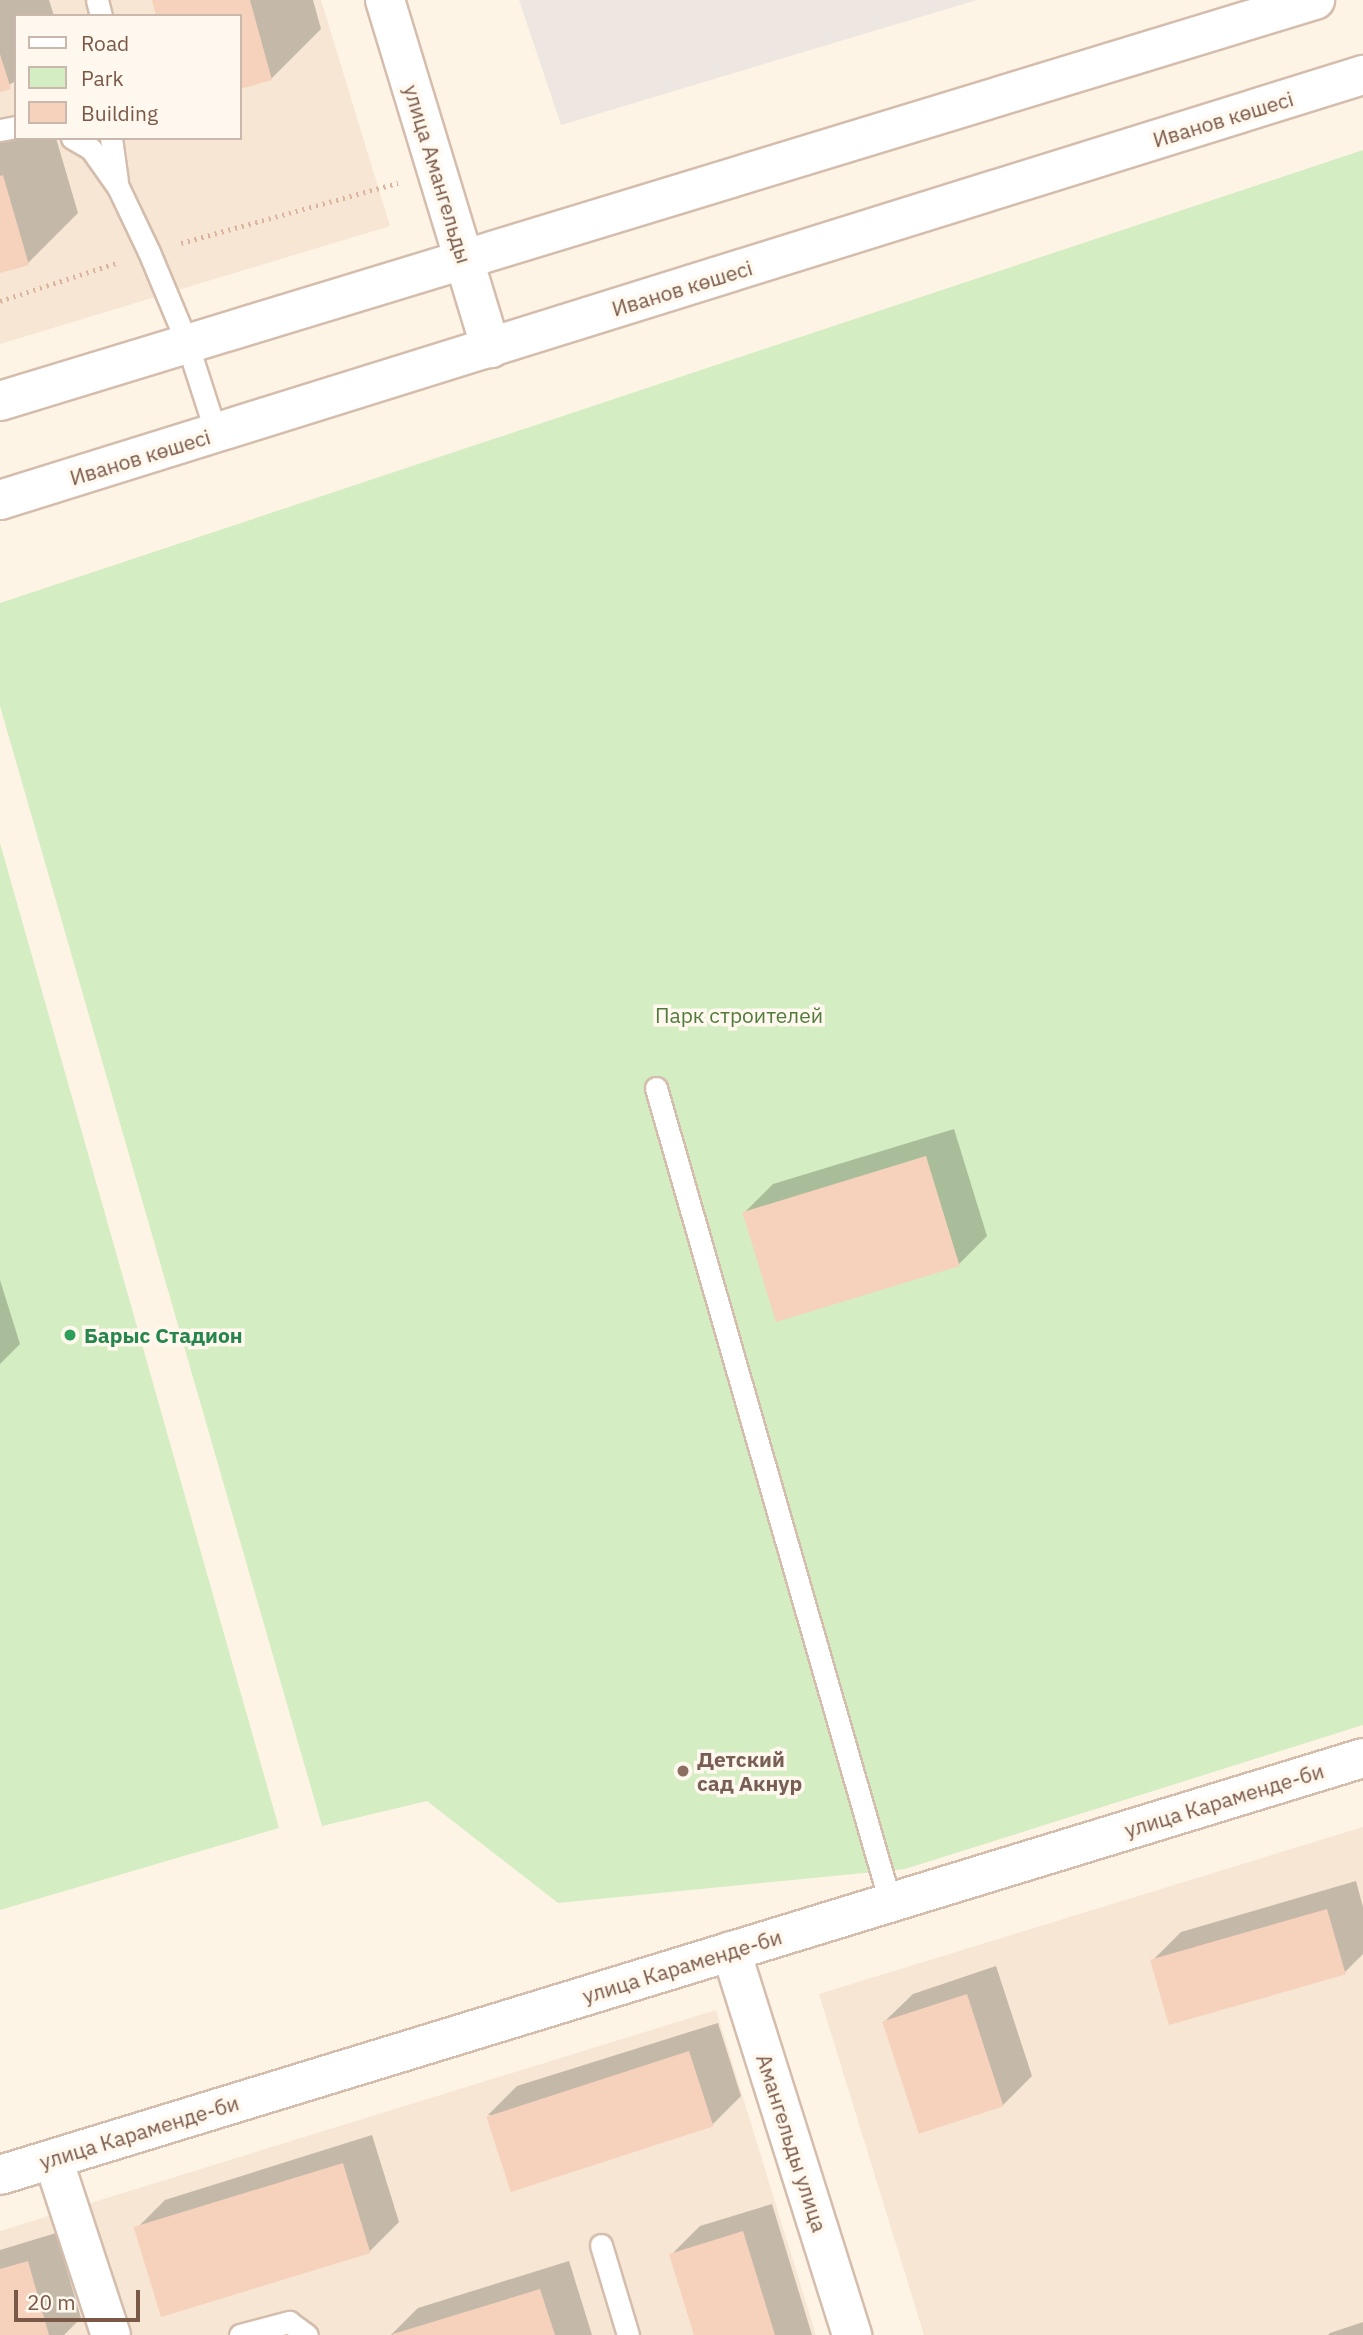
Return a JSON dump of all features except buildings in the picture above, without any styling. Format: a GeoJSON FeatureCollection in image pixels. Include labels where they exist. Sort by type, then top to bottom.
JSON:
{"type":"FeatureCollection","features":[{"type":"Feature","properties":{"kind":"street","name":"улица Амангельды"},"geometry":{"type":"LineString","coordinates":[[385,0],[491,348]]}},
{"type":"Feature","properties":{"kind":"street"},"geometry":{"type":"LineString","coordinates":[[0,401],[1315,0]]}},
{"type":"Feature","properties":{"kind":"street","name":"Иванов көшесі"},"geometry":{"type":"LineString","coordinates":[[0,500],[1363,75]]}},
{"type":"Feature","properties":{"kind":"street","name":"улица Караменде-би"},"geometry":{"type":"LineString","coordinates":[[0,2175],[1363,1758]]}},
{"type":"Feature","properties":{"kind":"street","name":"Амангельды улица"},"geometry":{"type":"LineString","coordinates":[[731,1951],[852,2335]]}},
{"type":"Feature","properties":{"kind":"street"},"geometry":{"type":"LineString","coordinates":[[52,2159],[111,2335]]}},
{"type":"Feature","properties":{"kind":"lane"},"geometry":{"type":"LineString","coordinates":[[75,140],[91,149],[117,187],[149,252],[187,343],[216,433]]}},
{"type":"Feature","properties":{"kind":"lane"},"geometry":{"type":"LineString","coordinates":[[111,140],[117,187]]}},
{"type":"Feature","properties":{"kind":"lane"},"geometry":{"type":"LineString","coordinates":[[656,1088],[890,1902]]}},
{"type":"Feature","properties":{"kind":"lane"},"geometry":{"type":"LineString","coordinates":[[601,2245],[628,2335]]}},
{"type":"Feature","properties":{"kind":"lane"},"geometry":{"type":"LineString","coordinates":[[240,2335],[289,2322],[307,2335]]}},
{"type":"Feature","properties":{"kind":"path"},"geometry":{"type":"LineString","coordinates":[[0,301],[149,252],[437,172]]}},
{"type":"Feature","properties":{"kind":"shaded area"},"geometry":{"type":"Polygon","coordinates":[[[0,0],[321,0],[390,226],[0,344],[0,0]]]}},
{"type":"Feature","properties":{"kind":"shaded area"},"geometry":{"type":"Polygon","coordinates":[[[519,0],[977,0],[561,125],[519,0]]]}},
{"type":"Feature","properties":{"kind":"shaded area"},"geometry":{"type":"Polygon","coordinates":[[[1363,1827],[1363,2335],[924,2335],[819,1994],[1363,1827]]]}},
{"type":"Feature","properties":{"kind":"shaded area"},"geometry":{"type":"Polygon","coordinates":[[[716,2010],[816,2335],[0,2335],[0,2231],[716,2010]]]}},
{"type":"Feature","properties":{"kind":"green space","name":"Парк строителей"},"geometry":{"type":"Polygon","coordinates":[[[1363,150],[1363,1725],[905,1869],[558,1903],[427,1801],[322,1826],[0,706],[0,603],[1363,150]]]}},
{"type":"Feature","properties":{"kind":"green space","name":"Барыс Стадион"},"geometry":{"type":"Polygon","coordinates":[[[0,843],[279,1828],[0,1910],[0,843]]]}},
{"type":"Feature","properties":{"kind":"place","name":"Барыс Стадион"},"geometry":{"type":"Point","coordinates":[70,1335]}},
{"type":"Feature","properties":{"kind":"place","name":"Детский сад Акнур"},"geometry":{"type":"Point","coordinates":[683,1771]}}]}
